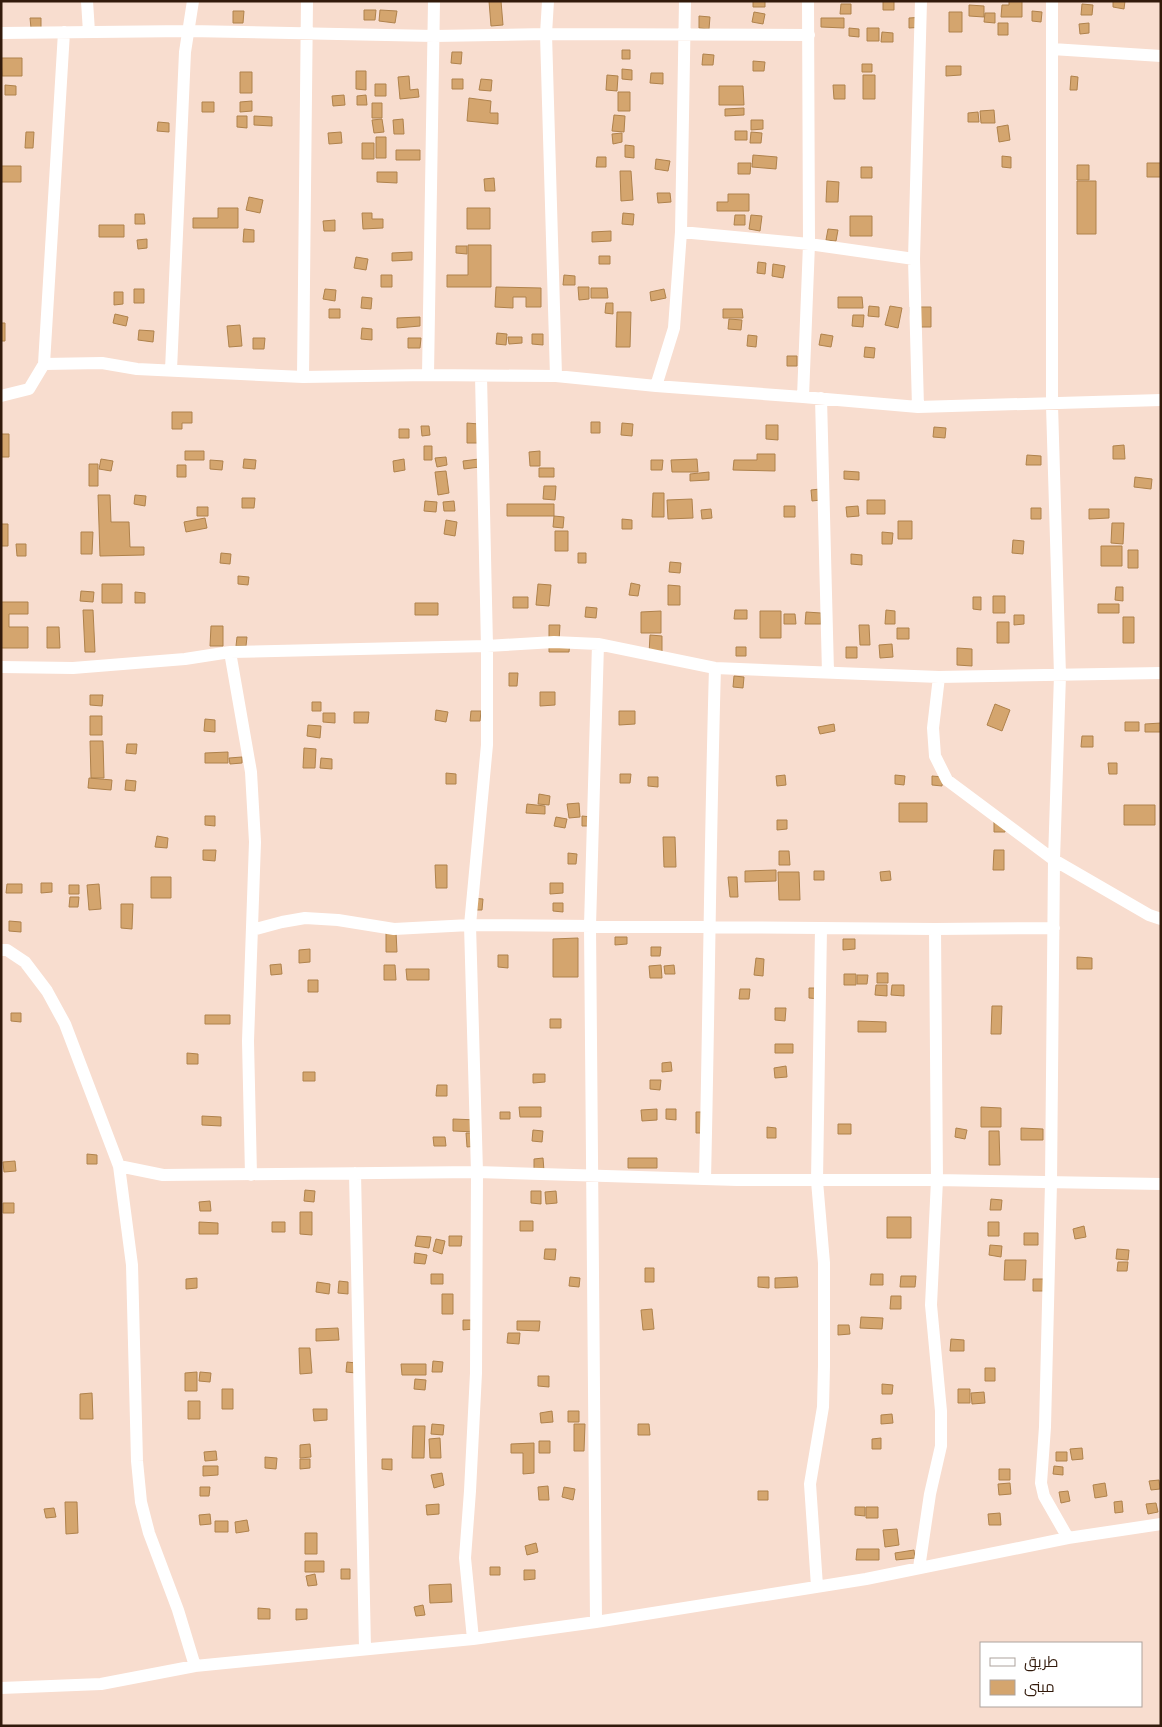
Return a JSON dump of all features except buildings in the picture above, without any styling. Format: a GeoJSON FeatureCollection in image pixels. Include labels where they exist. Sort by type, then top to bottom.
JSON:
{"type":"FeatureCollection","features":[{"type":"Feature","properties":{"kind":"street"},"geometry":{"type":"LineString","coordinates":[[87,1],[89,32]]}},
{"type":"Feature","properties":{"kind":"street"},"geometry":{"type":"LineString","coordinates":[[171,370],[185,52],[193,1]]}},
{"type":"Feature","properties":{"kind":"street"},"geometry":{"type":"LineString","coordinates":[[303,377],[308,1]]}},
{"type":"Feature","properties":{"kind":"street"},"geometry":{"type":"LineString","coordinates":[[428,375],[434,1]]}},
{"type":"Feature","properties":{"kind":"street"},"geometry":{"type":"LineString","coordinates":[[548,1],[546,34],[556,376]]}},
{"type":"Feature","properties":{"kind":"street"},"geometry":{"type":"LineString","coordinates":[[656,386],[674,328],[681,232],[685,1]]}},
{"type":"Feature","properties":{"kind":"street"},"geometry":{"type":"LineString","coordinates":[[803,397],[809,244],[808,1]]}},
{"type":"Feature","properties":{"kind":"street"},"geometry":{"type":"LineString","coordinates":[[918,407],[914,259],[921,1]]}},
{"type":"Feature","properties":{"kind":"street"},"geometry":{"type":"LineString","coordinates":[[1052,1],[1052,405],[1060,675],[1054,860],[1051,1183],[1045,1426],[1041,1483],[1044,1496],[1068,1538]]}},
{"type":"Feature","properties":{"kind":"street"},"geometry":{"type":"LineString","coordinates":[[1,33],[189,31],[434,36],[546,34],[809,35]]}},
{"type":"Feature","properties":{"kind":"street"},"geometry":{"type":"LineString","coordinates":[[1,396],[29,389],[44,364],[64,32]]}},
{"type":"Feature","properties":{"kind":"street"},"geometry":{"type":"LineString","coordinates":[[1052,49],[1161,56]]}},
{"type":"Feature","properties":{"kind":"street"},"geometry":{"type":"LineString","coordinates":[[681,232],[809,244],[914,259]]}},
{"type":"Feature","properties":{"kind":"street"},"geometry":{"type":"LineString","coordinates":[[44,364],[102,363],[137,369],[303,377],[428,375],[556,376],[918,407],[1052,405],[1161,400]]}},
{"type":"Feature","properties":{"kind":"street"},"geometry":{"type":"LineString","coordinates":[[473,1639],[465,1558],[476,1373],[477,1172],[470,925],[488,745],[481,376]]}},
{"type":"Feature","properties":{"kind":"street"},"geometry":{"type":"LineString","coordinates":[[821,398],[828,672]]}},
{"type":"Feature","properties":{"kind":"street"},"geometry":{"type":"LineString","coordinates":[[1,667],[73,668],[185,659],[230,652],[487,646],[554,642],[598,644],[715,668],[939,676],[1161,673]]}},
{"type":"Feature","properties":{"kind":"street"},"geometry":{"type":"LineString","coordinates":[[596,1622],[594,1176],[590,926],[598,644]]}},
{"type":"Feature","properties":{"kind":"street"},"geometry":{"type":"LineString","coordinates":[[230,652],[251,772],[255,842],[248,1041],[251,1175]]}},
{"type":"Feature","properties":{"kind":"street"},"geometry":{"type":"LineString","coordinates":[[705,1179],[711,926],[710,834],[715,668]]}},
{"type":"Feature","properties":{"kind":"street"},"geometry":{"type":"LineString","coordinates":[[939,676],[932,728],[935,756],[947,780],[1054,860],[1149,915],[1161,919]]}},
{"type":"Feature","properties":{"kind":"street"},"geometry":{"type":"LineString","coordinates":[[252,930],[305,918],[338,920],[394,929],[470,925],[935,929],[1054,928]]}},
{"type":"Feature","properties":{"kind":"street"},"geometry":{"type":"LineString","coordinates":[[817,1586],[810,1484],[823,1407],[824,1263],[817,1180],[821,928]]}},
{"type":"Feature","properties":{"kind":"street"},"geometry":{"type":"LineString","coordinates":[[919,1568],[930,1494],[941,1446],[941,1411],[932,1305],[937,1180],[935,929]]}},
{"type":"Feature","properties":{"kind":"street"},"geometry":{"type":"LineString","coordinates":[[1,950],[7,950],[25,962],[47,991],[64,1024],[119,1166],[132,1264],[137,1461],[141,1502],[195,1666]]}},
{"type":"Feature","properties":{"kind":"street"},"geometry":{"type":"LineString","coordinates":[[119,1166],[163,1175],[477,1172],[705,1179],[937,1180],[1161,1184]]}},
{"type":"Feature","properties":{"kind":"street"},"geometry":{"type":"LineString","coordinates":[[355,1173],[365,1648]]}},
{"type":"Feature","properties":{"kind":"street"},"geometry":{"type":"LineString","coordinates":[[1,1688],[101,1684],[195,1666],[473,1639],[596,1622],[866,1579],[1068,1538],[1161,1524]]}}]}
